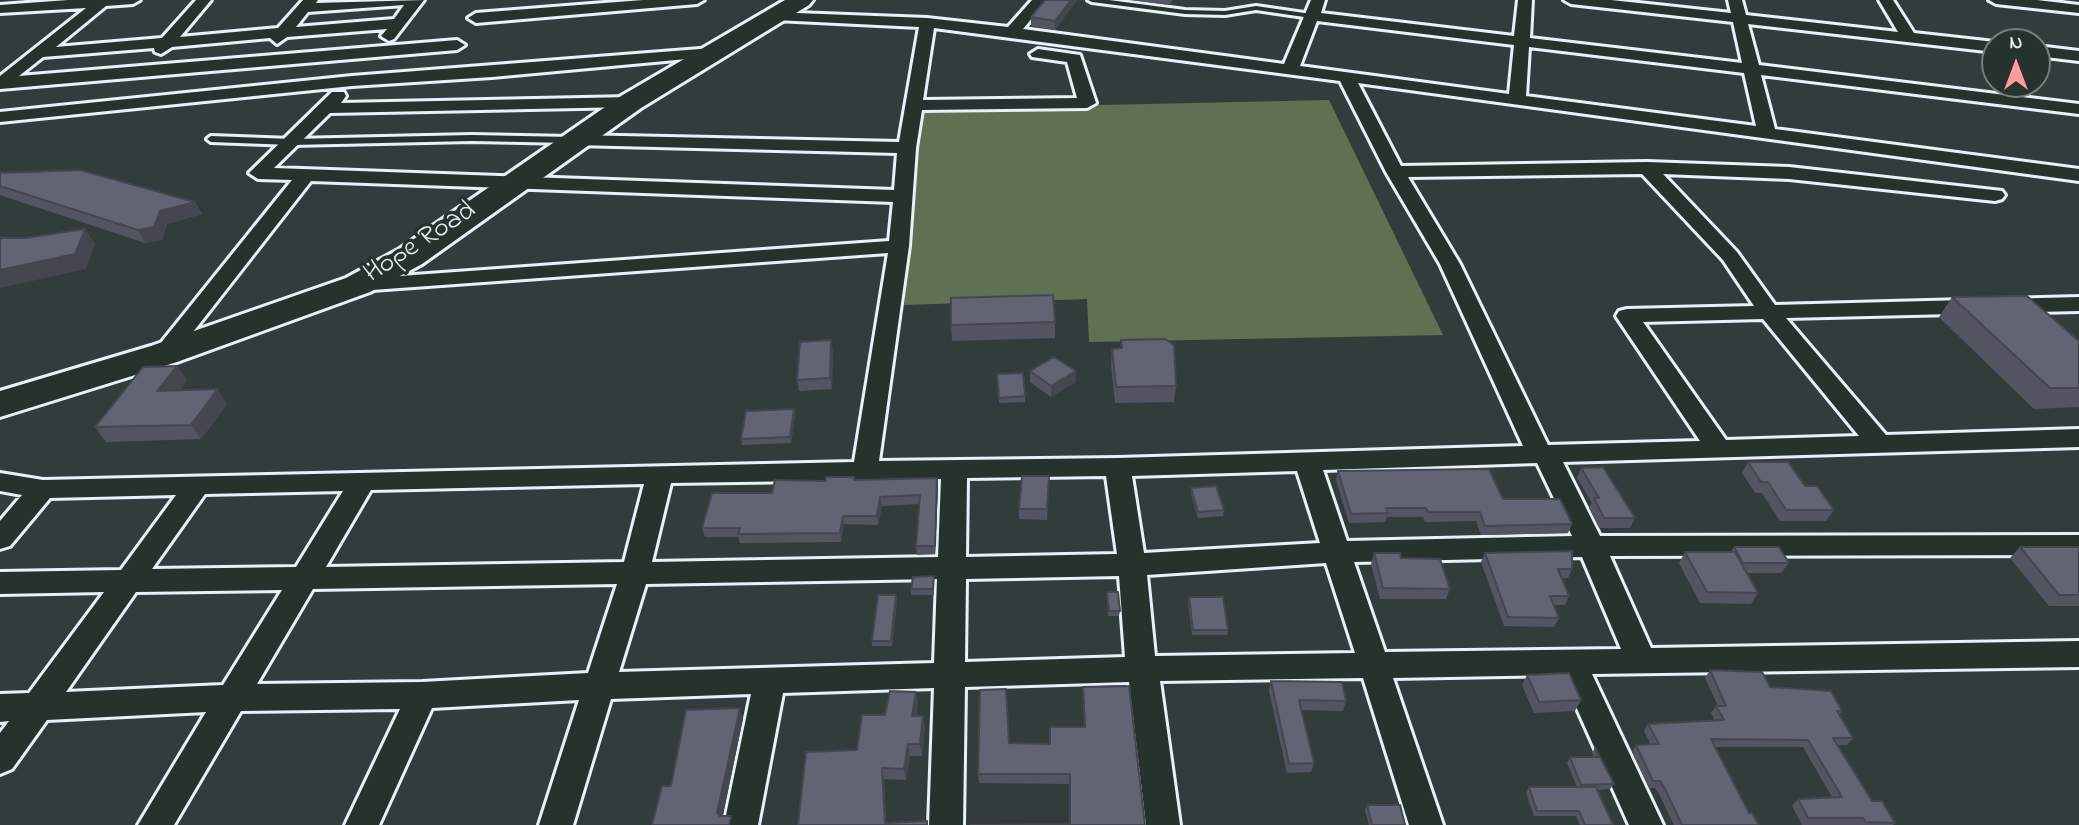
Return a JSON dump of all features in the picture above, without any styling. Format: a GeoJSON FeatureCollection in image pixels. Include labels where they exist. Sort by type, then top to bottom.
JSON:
{"type":"FeatureCollection","features":[{"type":"Feature","properties":{"kind":"highway","name":"Hope Road"},"geometry":{"type":"LineString","coordinates":[[0,404],[164,354],[324,300],[358,285],[410,257],[631,102],[788,7]]}},
{"type":"Feature","properties":{"kind":"street"},"geometry":{"type":"LineString","coordinates":[[0,9],[134,0]]}},
{"type":"Feature","properties":{"kind":"street"},"geometry":{"type":"LineString","coordinates":[[106,107],[204,0]]}},
{"type":"Feature","properties":{"kind":"street"},"geometry":{"type":"LineString","coordinates":[[230,93],[307,4],[416,0]]}},
{"type":"Feature","properties":{"kind":"street"},"geometry":{"type":"LineString","coordinates":[[416,0],[328,108],[258,173],[901,196]]}},
{"type":"Feature","properties":{"kind":"street"},"geometry":{"type":"LineString","coordinates":[[401,107],[432,75],[467,32],[484,0]]}},
{"type":"Feature","properties":{"kind":"street"},"geometry":{"type":"LineString","coordinates":[[1,84],[377,51],[467,32],[697,0]]}},
{"type":"Feature","properties":{"kind":"street"},"geometry":{"type":"LineString","coordinates":[[1012,32],[1040,0]]}},
{"type":"Feature","properties":{"kind":"street"},"geometry":{"type":"LineString","coordinates":[[1290,69],[1318,0]]}},
{"type":"Feature","properties":{"kind":"street"},"geometry":{"type":"LineString","coordinates":[[1517,100],[1525,0]]}},
{"type":"Feature","properties":{"kind":"street"},"geometry":{"type":"LineString","coordinates":[[1571,0],[1981,45]]}},
{"type":"Feature","properties":{"kind":"street"},"geometry":{"type":"LineString","coordinates":[[1735,0],[1767,134]]}},
{"type":"Feature","properties":{"kind":"street"},"geometry":{"type":"LineString","coordinates":[[1886,0],[1909,37]]}},
{"type":"Feature","properties":{"kind":"street"},"geometry":{"type":"LineString","coordinates":[[1996,0],[2079,9]]}},
{"type":"Feature","properties":{"kind":"street"},"geometry":{"type":"LineString","coordinates":[[1,84],[102,2]]}},
{"type":"Feature","properties":{"kind":"street"},"geometry":{"type":"LineString","coordinates":[[788,7],[1012,32],[2078,175]]}},
{"type":"Feature","properties":{"kind":"street"},"geometry":{"type":"LineString","coordinates":[[1311,16],[2079,109]]}},
{"type":"Feature","properties":{"kind":"street"},"geometry":{"type":"LineString","coordinates":[[39,53],[399,23]]}},
{"type":"Feature","properties":{"kind":"street"},"geometry":{"type":"LineString","coordinates":[[865,472],[899,246],[906,148],[927,23]]}},
{"type":"Feature","properties":{"kind":"street"},"geometry":{"type":"LineString","coordinates":[[0,117],[352,81],[713,53]]}},
{"type":"Feature","properties":{"kind":"street"},"geometry":{"type":"LineString","coordinates":[[2051,53],[2079,56]]}},
{"type":"Feature","properties":{"kind":"street"},"geometry":{"type":"LineString","coordinates":[[914,105],[1087,103],[1074,58],[1038,54]]}},
{"type":"Feature","properties":{"kind":"street"},"geometry":{"type":"LineString","coordinates":[[1346,77],[1395,172],[1450,264],[1542,453],[1591,546],[1642,661]]}},
{"type":"Feature","properties":{"kind":"street"},"geometry":{"type":"LineString","coordinates":[[328,108],[631,102]]}},
{"type":"Feature","properties":{"kind":"street"},"geometry":{"type":"LineString","coordinates":[[575,140],[906,148]]}},
{"type":"Feature","properties":{"kind":"street"},"geometry":{"type":"LineString","coordinates":[[1395,172],[1647,167],[1789,173],[1995,195]]}},
{"type":"Feature","properties":{"kind":"street"},"geometry":{"type":"LineString","coordinates":[[1647,167],[1730,256],[1769,312],[1880,445]]}},
{"type":"Feature","properties":{"kind":"street"},"geometry":{"type":"LineString","coordinates":[[164,354],[306,175]]}},
{"type":"Feature","properties":{"kind":"street"},"geometry":{"type":"LineString","coordinates":[[358,285],[899,246]]}},
{"type":"Feature","properties":{"kind":"street"},"geometry":{"type":"LineString","coordinates":[[1720,450],[1628,316],[2079,304]]}},
{"type":"Feature","properties":{"kind":"street"},"geometry":{"type":"LineString","coordinates":[[0,482],[43,489],[660,474],[1118,467],[2079,438]]}},
{"type":"Feature","properties":{"kind":"street"},"geometry":{"type":"LineString","coordinates":[[1307,461],[1339,552],[1426,825]]}},
{"type":"Feature","properties":{"kind":"street"},"geometry":{"type":"LineString","coordinates":[[1118,467],[1132,565],[1141,669],[1147,689],[1163,825]]}},
{"type":"Feature","properties":{"kind":"street"},"geometry":{"type":"LineString","coordinates":[[946,825],[947,676],[953,568],[954,469]]}},
{"type":"Feature","properties":{"kind":"street"},"geometry":{"type":"LineString","coordinates":[[556,825],[635,573],[660,474]]}},
{"type":"Feature","properties":{"kind":"street"},"geometry":{"type":"LineString","coordinates":[[155,825],[363,481]]}},
{"type":"Feature","properties":{"kind":"street"},"geometry":{"type":"LineString","coordinates":[[0,760],[197,486]]}},
{"type":"Feature","properties":{"kind":"street"},"geometry":{"type":"LineString","coordinates":[[0,539],[43,489]]}},
{"type":"Feature","properties":{"kind":"street"},"geometry":{"type":"LineString","coordinates":[[0,583],[1132,565],[1339,552],[1591,546],[2079,545]]}},
{"type":"Feature","properties":{"kind":"street"},"geometry":{"type":"LineString","coordinates":[[0,708],[230,698],[422,695],[598,686],[769,683],[1141,669],[2079,654]]}},
{"type":"Feature","properties":{"kind":"street"},"geometry":{"type":"LineString","coordinates":[[1571,662],[1646,825]]}},
{"type":"Feature","properties":{"kind":"street"},"geometry":{"type":"LineString","coordinates":[[741,825],[769,683]]}},
{"type":"Feature","properties":{"kind":"street"},"geometry":{"type":"LineString","coordinates":[[362,825],[422,695]]}},
{"type":"Feature","properties":{"kind":"lane"},"geometry":{"type":"LineString","coordinates":[[1091,0],[1206,13],[1258,4],[1311,16]]}},
{"type":"Feature","properties":{"kind":"lane"},"geometry":{"type":"LineString","coordinates":[[211,139],[292,142],[472,138],[575,140]]}},
{"type":"Feature","properties":{"kind":"lane"},"geometry":{"type":"LineString","coordinates":[[2013,306],[2032,323]]}},
{"type":"Feature","properties":{"kind":"green space"},"geometry":{"type":"Polygon","coordinates":[[[1329,100],[1443,335],[1089,342],[1087,299],[904,305],[920,109],[1329,100]]]}},
{"type":"Feature","properties":{"kind":"building"},"geometry":{"type":"Polygon","coordinates":[[[1045,0],[1071,0],[1055,21],[1031,17],[1045,0]]]}},
{"type":"Feature","properties":{"kind":"building"},"geometry":{"type":"Polygon","coordinates":[[[80,170],[195,202],[160,211],[154,227],[138,230],[0,186],[0,173],[80,170]]]}},
{"type":"Feature","properties":{"kind":"building"},"geometry":{"type":"Polygon","coordinates":[[[85,229],[75,254],[0,270],[0,238],[25,238],[85,229]]]}},
{"type":"Feature","properties":{"kind":"building"},"geometry":{"type":"Polygon","coordinates":[[[1053,295],[1055,322],[951,325],[951,298],[1053,295]]]}},
{"type":"Feature","properties":{"kind":"building"},"geometry":{"type":"Polygon","coordinates":[[[2027,296],[2079,341],[2079,388],[2050,388],[1952,297],[2027,296]]]}},
{"type":"Feature","properties":{"kind":"building"},"geometry":{"type":"Polygon","coordinates":[[[1165,339],[1174,345],[1176,386],[1116,387],[1112,349],[1122,348],[1121,340],[1165,339]]]}},
{"type":"Feature","properties":{"kind":"building"},"geometry":{"type":"Polygon","coordinates":[[[831,340],[830,378],[797,380],[800,342],[831,340]]]}},
{"type":"Feature","properties":{"kind":"building"},"geometry":{"type":"Polygon","coordinates":[[[1054,357],[1076,371],[1051,386],[1030,371],[1054,357]]]}},
{"type":"Feature","properties":{"kind":"building"},"geometry":{"type":"Polygon","coordinates":[[[177,366],[157,391],[218,389],[191,425],[95,427],[143,367],[177,366]]]}},
{"type":"Feature","properties":{"kind":"building"},"geometry":{"type":"Polygon","coordinates":[[[1023,373],[1025,396],[999,398],[997,374],[1023,373]]]}},
{"type":"Feature","properties":{"kind":"building"},"geometry":{"type":"Polygon","coordinates":[[[794,409],[790,437],[741,439],[746,411],[794,409]]]}},
{"type":"Feature","properties":{"kind":"building"},"geometry":{"type":"Polygon","coordinates":[[[1748,462],[1788,462],[1805,486],[1817,486],[1834,510],[1786,510],[1768,482],[1761,482],[1748,462]]]}},
{"type":"Feature","properties":{"kind":"building"},"geometry":{"type":"Polygon","coordinates":[[[1603,467],[1635,518],[1604,518],[1594,498],[1599,498],[1581,468],[1603,467]]]}},
{"type":"Feature","properties":{"kind":"building"},"geometry":{"type":"Polygon","coordinates":[[[1489,469],[1503,499],[1560,499],[1572,524],[1485,526],[1480,512],[1428,512],[1426,508],[1386,508],[1388,513],[1351,514],[1338,471],[1489,469]]]}},
{"type":"Feature","properties":{"kind":"building"},"geometry":{"type":"Polygon","coordinates":[[[1022,476],[1049,476],[1047,509],[1019,509],[1022,476]]]}},
{"type":"Feature","properties":{"kind":"building"},"geometry":{"type":"Polygon","coordinates":[[[826,477],[854,477],[854,480],[937,478],[935,546],[916,546],[920,495],[880,497],[877,516],[843,516],[840,533],[738,534],[740,528],[702,528],[712,493],[772,493],[775,480],[826,481],[826,477]]]}},
{"type":"Feature","properties":{"kind":"building"},"geometry":{"type":"Polygon","coordinates":[[[1216,486],[1224,510],[1198,512],[1191,488],[1216,486]]]}},
{"type":"Feature","properties":{"kind":"building"},"geometry":{"type":"Polygon","coordinates":[[[1734,547],[1779,547],[1789,563],[1743,563],[1734,547]]]}},
{"type":"Feature","properties":{"kind":"building"},"geometry":{"type":"Polygon","coordinates":[[[2020,547],[2079,547],[2079,595],[2059,595],[2020,547]]]}},
{"type":"Feature","properties":{"kind":"building"},"geometry":{"type":"Polygon","coordinates":[[[1572,551],[1572,569],[1558,569],[1569,596],[1550,596],[1559,618],[1508,617],[1485,553],[1572,551]]]}},
{"type":"Feature","properties":{"kind":"building"},"geometry":{"type":"Polygon","coordinates":[[[1685,552],[1735,552],[1758,593],[1707,592],[1685,552]]]}},
{"type":"Feature","properties":{"kind":"building"},"geometry":{"type":"Polygon","coordinates":[[[1374,553],[1400,553],[1401,558],[1440,559],[1450,589],[1383,588],[1374,553]]]}},
{"type":"Feature","properties":{"kind":"building"},"geometry":{"type":"Polygon","coordinates":[[[934,576],[933,589],[911,589],[913,577],[934,576]]]}},
{"type":"Feature","properties":{"kind":"building"},"geometry":{"type":"Polygon","coordinates":[[[1107,592],[1118,592],[1120,611],[1109,611],[1107,592]]]}},
{"type":"Feature","properties":{"kind":"building"},"geometry":{"type":"Polygon","coordinates":[[[878,595],[896,595],[891,641],[872,641],[878,595]]]}},
{"type":"Feature","properties":{"kind":"building"},"geometry":{"type":"Polygon","coordinates":[[[1189,597],[1223,597],[1228,630],[1193,630],[1189,597]]]}},
{"type":"Feature","properties":{"kind":"building"},"geometry":{"type":"Polygon","coordinates":[[[1710,670],[1762,672],[1770,687],[1831,691],[1842,711],[1837,711],[1853,738],[1833,738],[1872,801],[1882,801],[1895,823],[1866,822],[1863,818],[1808,818],[1798,799],[1842,797],[1808,740],[1711,739],[1749,813],[1752,813],[1759,825],[1682,825],[1660,781],[1653,781],[1636,745],[1659,744],[1648,724],[1724,720],[1716,706],[1726,706],[1710,670]]]}},
{"type":"Feature","properties":{"kind":"building"},"geometry":{"type":"Polygon","coordinates":[[[1569,673],[1581,700],[1539,702],[1527,675],[1569,673]]]}},
{"type":"Feature","properties":{"kind":"building"},"geometry":{"type":"Polygon","coordinates":[[[1271,681],[1342,682],[1346,701],[1299,700],[1314,763],[1289,764],[1271,681]]]}},
{"type":"Feature","properties":{"kind":"building"},"geometry":{"type":"Polygon","coordinates":[[[1129,686],[1145,825],[971,825],[1070,824],[1070,774],[978,774],[980,690],[1006,689],[1009,743],[1050,744],[1050,727],[1085,727],[1083,687],[1129,686]]]}},
{"type":"Feature","properties":{"kind":"building"},"geometry":{"type":"Polygon","coordinates":[[[890,691],[916,692],[912,716],[923,716],[920,744],[908,744],[904,769],[882,768],[885,823],[927,821],[927,825],[798,825],[806,752],[857,750],[862,715],[885,715],[890,691]]]}},
{"type":"Feature","properties":{"kind":"building"},"geometry":{"type":"Polygon","coordinates":[[[740,708],[717,813],[720,816],[731,816],[729,825],[652,825],[662,786],[671,786],[686,710],[740,708]]]}},
{"type":"Feature","properties":{"kind":"building"},"geometry":{"type":"Polygon","coordinates":[[[1595,747],[1614,784],[1581,785],[1570,757],[1599,757],[1595,747]]]}},
{"type":"Feature","properties":{"kind":"building"},"geometry":{"type":"Polygon","coordinates":[[[1529,787],[1596,787],[1613,825],[1585,825],[1579,811],[1537,811],[1529,787]]]}},
{"type":"Feature","properties":{"kind":"building"},"geometry":{"type":"Polygon","coordinates":[[[1367,805],[1400,805],[1405,825],[1372,825],[1367,805]]]}}]}
